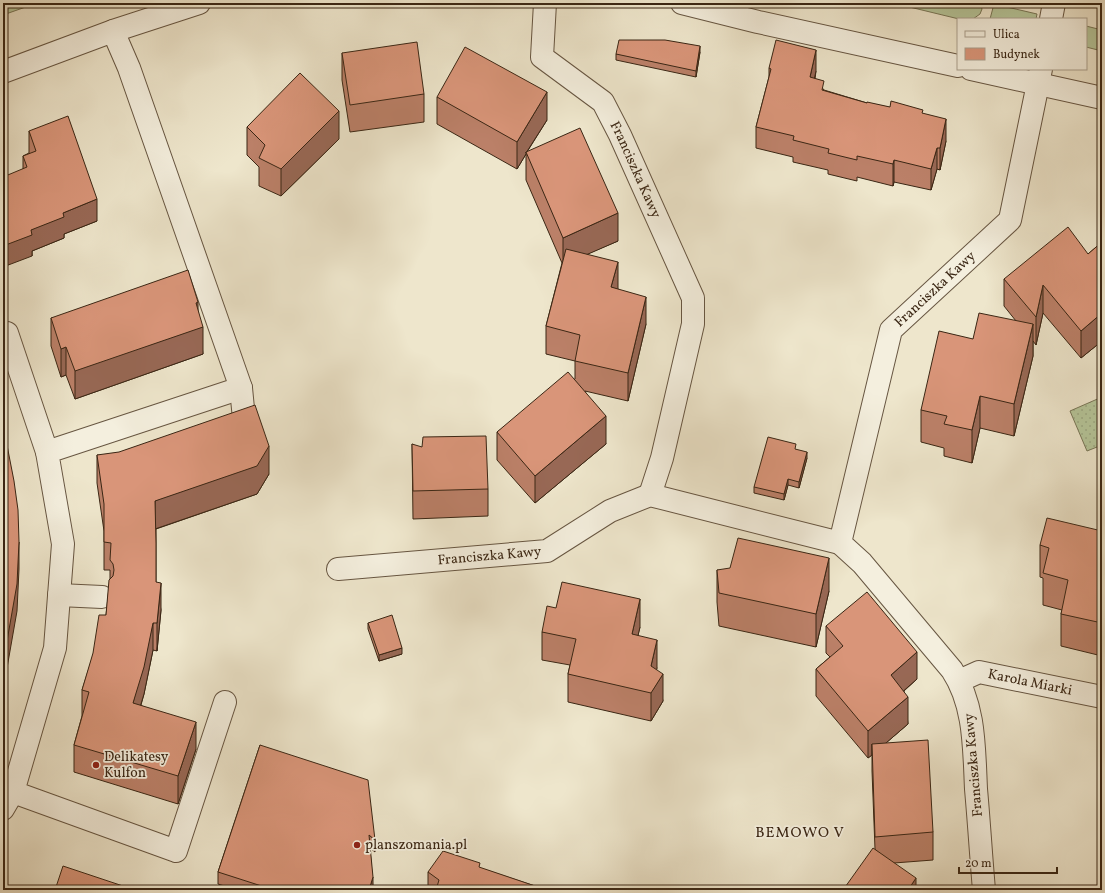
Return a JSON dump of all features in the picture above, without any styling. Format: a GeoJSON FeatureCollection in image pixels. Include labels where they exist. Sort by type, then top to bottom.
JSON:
{"type":"FeatureCollection","features":[{"type":"Feature","properties":{"kind":"street"},"geometry":{"type":"LineString","coordinates":[[3,72],[113,31],[199,3]]}},
{"type":"Feature","properties":{"kind":"street","name":"Franciszka Kawy"},"geometry":{"type":"LineString","coordinates":[[545,3],[542,57],[603,102],[620,135],[693,298],[693,324],[662,458],[650,495]]}},
{"type":"Feature","properties":{"kind":"street"},"geometry":{"type":"LineString","coordinates":[[682,3],[758,22],[957,66]]}},
{"type":"Feature","properties":{"kind":"street"},"geometry":{"type":"LineString","coordinates":[[1051,18],[1054,3]]}},
{"type":"Feature","properties":{"kind":"street"},"geometry":{"type":"LineString","coordinates":[[113,31],[129,68],[242,388],[244,419]]}},
{"type":"Feature","properties":{"kind":"street"},"geometry":{"type":"LineString","coordinates":[[981,70],[1039,76],[1102,98]]}},
{"type":"Feature","properties":{"kind":"street","name":"Franciszka Kawy"},"geometry":{"type":"LineString","coordinates":[[840,543],[891,330],[1010,220],[1039,76]]}},
{"type":"Feature","properties":{"kind":"street"},"geometry":{"type":"LineString","coordinates":[[7,333],[47,452],[63,544],[55,648],[8,801],[176,851],[225,702]]}},
{"type":"Feature","properties":{"kind":"street"},"geometry":{"type":"LineString","coordinates":[[47,452],[242,388]]}},
{"type":"Feature","properties":{"kind":"street","name":"Franciszka Kawy"},"geometry":{"type":"LineString","coordinates":[[338,569],[547,551],[610,511],[650,495],[840,543],[862,563],[952,670],[964,692],[972,720],[984,890]]}},
{"type":"Feature","properties":{"kind":"street"},"geometry":{"type":"LineString","coordinates":[[59,595],[102,597]]}},
{"type":"Feature","properties":{"kind":"street","name":"Karola Miarki"},"geometry":{"type":"LineString","coordinates":[[959,681],[979,672],[1102,697]]}},
{"type":"Feature","properties":{"kind":"green space"},"geometry":{"type":"Polygon","coordinates":[[[3,3],[37,3],[3,15],[3,3]]]}},
{"type":"Feature","properties":{"kind":"green space"},"geometry":{"type":"Polygon","coordinates":[[[893,3],[980,3],[982,9],[980,14],[974,18],[957,19],[893,3]]]}},
{"type":"Feature","properties":{"kind":"green space"},"geometry":{"type":"Polygon","coordinates":[[[994,4],[1037,14],[1036,18],[990,18],[994,4]]]}},
{"type":"Feature","properties":{"kind":"green space"},"geometry":{"type":"Polygon","coordinates":[[[1087,26],[1102,30],[1102,51],[1087,47],[1087,26]]]}},
{"type":"Feature","properties":{"kind":"green space"},"geometry":{"type":"Polygon","coordinates":[[[1102,397],[1102,445],[1087,451],[1070,411],[1102,397]]]}},
{"type":"Feature","properties":{"kind":"building"},"geometry":{"type":"Polygon","coordinates":[[[619,40],[665,40],[700,46],[696,71],[616,54],[619,40]]]}},
{"type":"Feature","properties":{"kind":"building"},"geometry":{"type":"Polygon","coordinates":[[[776,40],[816,50],[810,77],[824,81],[822,90],[867,103],[890,107],[891,101],[923,110],[922,113],[946,119],[940,148],[937,148],[931,169],[894,160],[893,164],[857,156],[857,160],[828,153],[829,149],[793,140],[794,136],[756,127],[771,69],[769,68],[776,40]]]}},
{"type":"Feature","properties":{"kind":"building"},"geometry":{"type":"Polygon","coordinates":[[[417,42],[424,94],[350,105],[342,53],[417,42]]]}},
{"type":"Feature","properties":{"kind":"building"},"geometry":{"type":"Polygon","coordinates":[[[465,47],[547,92],[517,142],[437,97],[465,47]]]}},
{"type":"Feature","properties":{"kind":"building"},"geometry":{"type":"Polygon","coordinates":[[[300,73],[339,111],[281,169],[259,158],[265,145],[247,127],[300,73]]]}},
{"type":"Feature","properties":{"kind":"building"},"geometry":{"type":"Polygon","coordinates":[[[68,116],[97,199],[63,213],[64,217],[31,230],[32,235],[3,246],[3,177],[27,167],[23,156],[36,151],[29,131],[68,116]]]}},
{"type":"Feature","properties":{"kind":"building"},"geometry":{"type":"Polygon","coordinates":[[[580,128],[618,213],[563,238],[526,152],[580,128]]]}},
{"type":"Feature","properties":{"kind":"building"},"geometry":{"type":"Polygon","coordinates":[[[1068,227],[1088,254],[1102,242],[1102,313],[1081,331],[1043,285],[1036,317],[1004,279],[1068,227]]]}},
{"type":"Feature","properties":{"kind":"building"},"geometry":{"type":"Polygon","coordinates":[[[566,249],[618,262],[611,287],[646,297],[628,373],[575,361],[580,335],[546,326],[566,249]]]}},
{"type":"Feature","properties":{"kind":"building"},"geometry":{"type":"Polygon","coordinates":[[[188,270],[198,302],[196,303],[203,327],[75,371],[66,347],[61,349],[51,318],[188,270]]]}},
{"type":"Feature","properties":{"kind":"building"},"geometry":{"type":"Polygon","coordinates":[[[979,313],[1033,324],[1014,404],[980,396],[972,430],[944,424],[947,416],[921,410],[939,331],[973,339],[979,313]]]}},
{"type":"Feature","properties":{"kind":"building"},"geometry":{"type":"Polygon","coordinates":[[[568,372],[606,416],[535,476],[497,432],[568,372]]]}},
{"type":"Feature","properties":{"kind":"building"},"geometry":{"type":"Polygon","coordinates":[[[255,405],[269,446],[257,466],[155,501],[156,582],[161,583],[157,623],[153,623],[144,667],[133,703],[196,722],[178,776],[74,745],[89,692],[82,690],[93,653],[99,615],[106,615],[109,580],[113,576],[114,570],[113,564],[110,560],[111,543],[104,542],[104,504],[97,455],[119,452],[255,405]]]}},
{"type":"Feature","properties":{"kind":"building"},"geometry":{"type":"Polygon","coordinates":[[[3,429],[14,481],[18,510],[19,542],[17,584],[7,641],[3,654],[3,429]]]}},
{"type":"Feature","properties":{"kind":"building"},"geometry":{"type":"Polygon","coordinates":[[[486,436],[488,489],[413,491],[412,444],[422,447],[423,437],[486,436]]]}},
{"type":"Feature","properties":{"kind":"building"},"geometry":{"type":"Polygon","coordinates":[[[768,437],[796,444],[795,449],[807,452],[799,482],[788,479],[784,494],[754,487],[768,437]]]}},
{"type":"Feature","properties":{"kind":"building"},"geometry":{"type":"Polygon","coordinates":[[[1047,518],[1102,531],[1102,623],[1061,614],[1068,580],[1043,573],[1049,548],[1040,545],[1047,518]]]}},
{"type":"Feature","properties":{"kind":"building"},"geometry":{"type":"Polygon","coordinates":[[[738,538],[829,558],[816,614],[719,593],[717,570],[730,568],[738,538]]]}},
{"type":"Feature","properties":{"kind":"building"},"geometry":{"type":"Polygon","coordinates":[[[562,582],[640,599],[632,634],[657,640],[651,666],[663,674],[651,693],[568,674],[576,639],[542,632],[547,606],[556,608],[562,582]]]}},
{"type":"Feature","properties":{"kind":"building"},"geometry":{"type":"Polygon","coordinates":[[[867,592],[917,652],[891,675],[908,697],[868,731],[816,669],[843,646],[826,626],[867,592]]]}},
{"type":"Feature","properties":{"kind":"building"},"geometry":{"type":"Polygon","coordinates":[[[392,615],[402,648],[379,655],[368,623],[392,615]]]}},
{"type":"Feature","properties":{"kind":"building"},"geometry":{"type":"Polygon","coordinates":[[[928,740],[933,832],[875,837],[872,744],[928,740]]]}},
{"type":"Feature","properties":{"kind":"building"},"geometry":{"type":"Polygon","coordinates":[[[260,745],[368,780],[375,840],[369,835],[373,877],[369,890],[274,890],[218,872],[260,745]]]}},
{"type":"Feature","properties":{"kind":"building"},"geometry":{"type":"Polygon","coordinates":[[[873,848],[916,878],[908,890],[843,890],[873,848]]]}},
{"type":"Feature","properties":{"kind":"building"},"geometry":{"type":"Polygon","coordinates":[[[443,851],[480,863],[479,867],[547,890],[436,890],[439,880],[428,872],[443,851]]]}},
{"type":"Feature","properties":{"kind":"building"},"geometry":{"type":"Polygon","coordinates":[[[63,866],[135,890],[55,890],[63,866]]]}},
{"type":"Feature","properties":{"kind":"place","name":"Delikatesy Kulfon"},"geometry":{"type":"Point","coordinates":[96,765]}},
{"type":"Feature","properties":{"kind":"place","name":"planszomania.pl"},"geometry":{"type":"Point","coordinates":[357,845]}},
{"type":"Feature","properties":{"kind":"district","name":"BEMOWO V"},"geometry":{"type":"Point","coordinates":[800,833]}}]}
